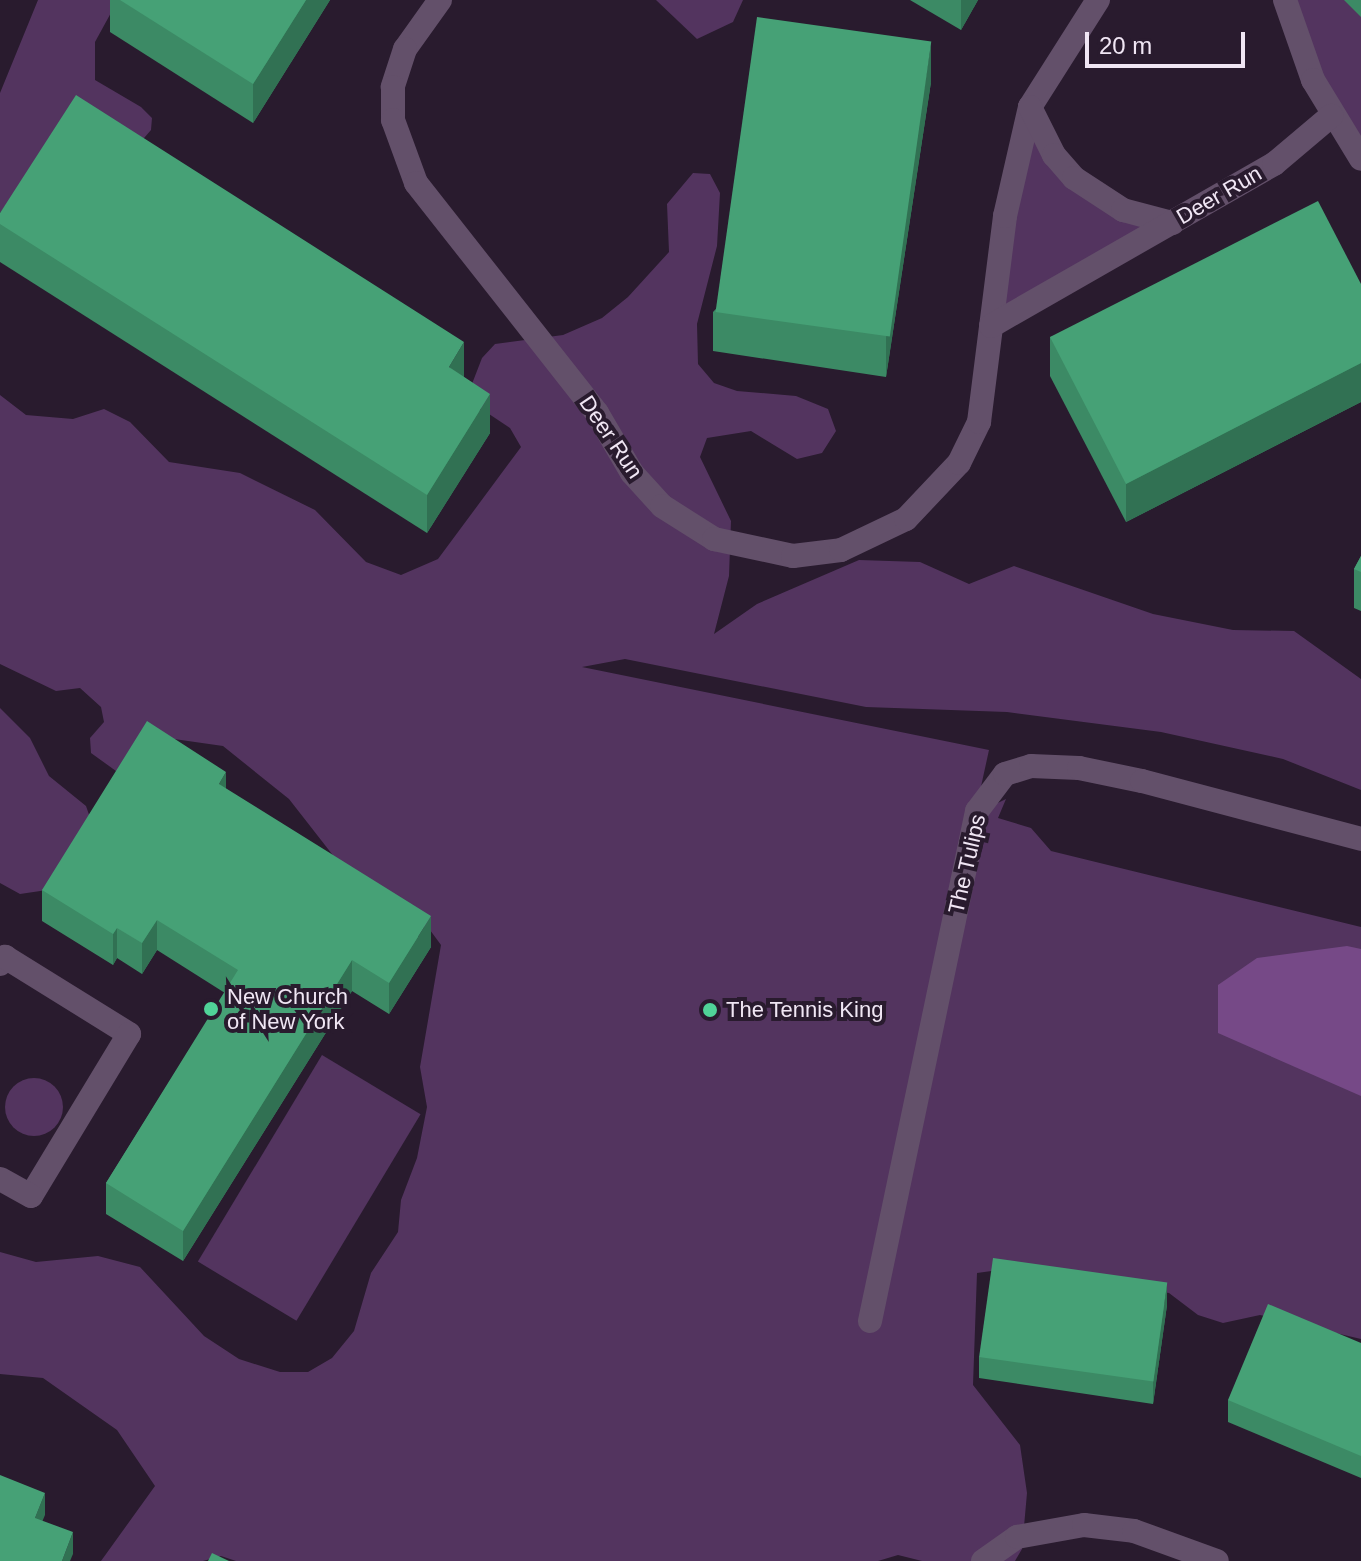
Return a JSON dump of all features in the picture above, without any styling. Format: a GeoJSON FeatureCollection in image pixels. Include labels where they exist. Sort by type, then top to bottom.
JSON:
{"type":"FeatureCollection","features":[{"type":"Feature","properties":{"kind":"street","name":"Deer Run"},"geometry":{"type":"LineString","coordinates":[[440,0],[405,49],[393,87],[393,120],[416,183],[597,413],[632,473],[662,506],[714,539],[793,556],[841,550],[906,519],[959,463],[979,422],[1005,216],[1030,107],[1098,0]]}},
{"type":"Feature","properties":{"kind":"street"},"geometry":{"type":"LineString","coordinates":[[1285,0],[1331,116],[1361,159]]}},
{"type":"Feature","properties":{"kind":"street"},"geometry":{"type":"LineString","coordinates":[[1030,107],[1054,155],[1074,178],[1123,210],[1172,223]]}},
{"type":"Feature","properties":{"kind":"street","name":"Deer Run"},"geometry":{"type":"LineString","coordinates":[[991,326],[1274,164],[1331,116]]}},
{"type":"Feature","properties":{"kind":"street","name":"The Tulips"},"geometry":{"type":"LineString","coordinates":[[870,1321],[971,831],[995,782],[1031,766],[1079,768],[1142,781],[1361,839]]}},
{"type":"Feature","properties":{"kind":"street"},"geometry":{"type":"LineString","coordinates":[[0,964],[5,957],[129,1034],[31,1196],[0,1179]]}},
{"type":"Feature","properties":{"kind":"street"},"geometry":{"type":"LineString","coordinates":[[983,1561],[1017,1537],[1084,1525],[1134,1531],[1217,1561]]}},
{"type":"Feature","properties":{"kind":"shaded area"},"geometry":{"type":"Polygon","coordinates":[[[38,0],[118,0],[95,42],[95,80],[141,107],[152,118],[151,130],[138,145],[58,133],[0,213],[0,93],[38,0]]]}},
{"type":"Feature","properties":{"kind":"shaded area"},"geometry":{"type":"Polygon","coordinates":[[[656,0],[743,0],[733,22],[697,39],[656,0]]]}},
{"type":"Feature","properties":{"kind":"shaded area"},"geometry":{"type":"Polygon","coordinates":[[[1285,0],[1361,0],[1361,159],[1285,0]]]}},
{"type":"Feature","properties":{"kind":"shaded area"},"geometry":{"type":"Polygon","coordinates":[[[1030,107],[1074,178],[1172,223],[991,326],[1030,107]]]}},
{"type":"Feature","properties":{"kind":"shaded area"},"geometry":{"type":"Polygon","coordinates":[[[693,173],[710,174],[720,193],[717,246],[697,324],[698,364],[714,383],[737,391],[796,396],[828,409],[836,431],[822,453],[797,459],[751,431],[707,438],[700,457],[731,521],[729,576],[714,634],[757,604],[859,560],[920,562],[969,584],[1014,566],[1153,614],[1233,630],[1294,631],[1361,679],[1361,790],[1283,759],[1161,732],[1007,712],[866,707],[625,659],[582,667],[989,750],[975,814],[1006,799],[998,818],[1031,828],[1051,851],[1361,927],[1361,1339],[1260,1315],[1223,1323],[1198,1315],[1169,1293],[1006,1269],[977,1273],[973,1385],[1020,1445],[1027,1493],[1022,1549],[1015,1561],[922,1561],[898,1555],[878,1561],[236,1561],[221,1556],[203,1561],[101,1561],[155,1486],[117,1430],[43,1378],[0,1374],[0,1252],[36,1262],[98,1256],[140,1267],[204,1336],[239,1359],[280,1372],[308,1372],[332,1358],[354,1331],[371,1273],[398,1232],[401,1200],[417,1158],[427,1107],[420,1067],[441,945],[430,930],[360,890],[289,799],[223,746],[167,738],[116,771],[91,753],[90,738],[104,722],[101,707],[80,688],[56,691],[0,664],[0,395],[26,415],[73,419],[104,409],[130,422],[169,462],[240,473],[315,510],[366,562],[401,575],[438,559],[521,447],[510,428],[477,406],[470,389],[482,358],[495,344],[563,335],[602,318],[628,297],[669,252],[667,204],[693,173]]]}},
{"type":"Feature","properties":{"kind":"shaded area"},"geometry":{"type":"Polygon","coordinates":[[[0,708],[30,738],[49,776],[86,806],[93,826],[47,890],[20,894],[0,883],[0,708]]]}},
{"type":"Feature","properties":{"kind":"shaded area"},"geometry":{"type":"Polygon","coordinates":[[[1347,946],[1361,949],[1361,1096],[1218,1033],[1218,985],[1257,958],[1347,946]]]}},
{"type":"Feature","properties":{"kind":"shaded area"},"geometry":{"type":"Polygon","coordinates":[[[322,1055],[421,1114],[296,1321],[198,1262],[322,1055]]]}},
{"type":"Feature","properties":{"kind":"shaded area"},"geometry":{"type":"Polygon","coordinates":[[[34,1078],[55,1086],[63,1107],[55,1128],[34,1136],[13,1128],[5,1107],[13,1086],[34,1078]]]}},
{"type":"Feature","properties":{"kind":"building"},"geometry":{"type":"Polygon","coordinates":[[[120,0],[306,0],[253,84],[120,0]]]}},
{"type":"Feature","properties":{"kind":"building"},"geometry":{"type":"Polygon","coordinates":[[[757,17],[931,41],[890,337],[716,312],[757,17]]]}},
{"type":"Feature","properties":{"kind":"building"},"geometry":{"type":"Polygon","coordinates":[[[76,95],[464,342],[449,367],[490,394],[427,495],[0,224],[0,213],[76,95]]]}},
{"type":"Feature","properties":{"kind":"building"},"geometry":{"type":"Polygon","coordinates":[[[1318,201],[1361,284],[1361,363],[1126,484],[1050,337],[1318,201]]]}},
{"type":"Feature","properties":{"kind":"building"},"geometry":{"type":"Polygon","coordinates":[[[1361,556],[1361,572],[1354,569],[1361,556]]]}},
{"type":"Feature","properties":{"kind":"building"},"geometry":{"type":"Polygon","coordinates":[[[147,721],[226,772],[219,784],[431,916],[389,983],[352,960],[183,1231],[106,1183],[238,970],[157,920],[142,943],[117,928],[113,934],[42,890],[147,721]]]}},
{"type":"Feature","properties":{"kind":"building"},"geometry":{"type":"Polygon","coordinates":[[[993,1258],[1167,1282],[1153,1382],[979,1357],[993,1258]]]}},
{"type":"Feature","properties":{"kind":"building"},"geometry":{"type":"Polygon","coordinates":[[[1268,1304],[1361,1343],[1361,1456],[1228,1400],[1268,1304]]]}},
{"type":"Feature","properties":{"kind":"building"},"geometry":{"type":"Polygon","coordinates":[[[0,1475],[45,1493],[35,1518],[73,1532],[62,1561],[0,1561],[0,1475]]]}},
{"type":"Feature","properties":{"kind":"building"},"geometry":{"type":"Polygon","coordinates":[[[212,1553],[229,1561],[208,1561],[212,1553]]]}},
{"type":"Feature","properties":{"kind":"place","name":"New Church of New York"},"geometry":{"type":"Point","coordinates":[211,1009]}},
{"type":"Feature","properties":{"kind":"place","name":"The Tennis King"},"geometry":{"type":"Point","coordinates":[710,1010]}}]}
